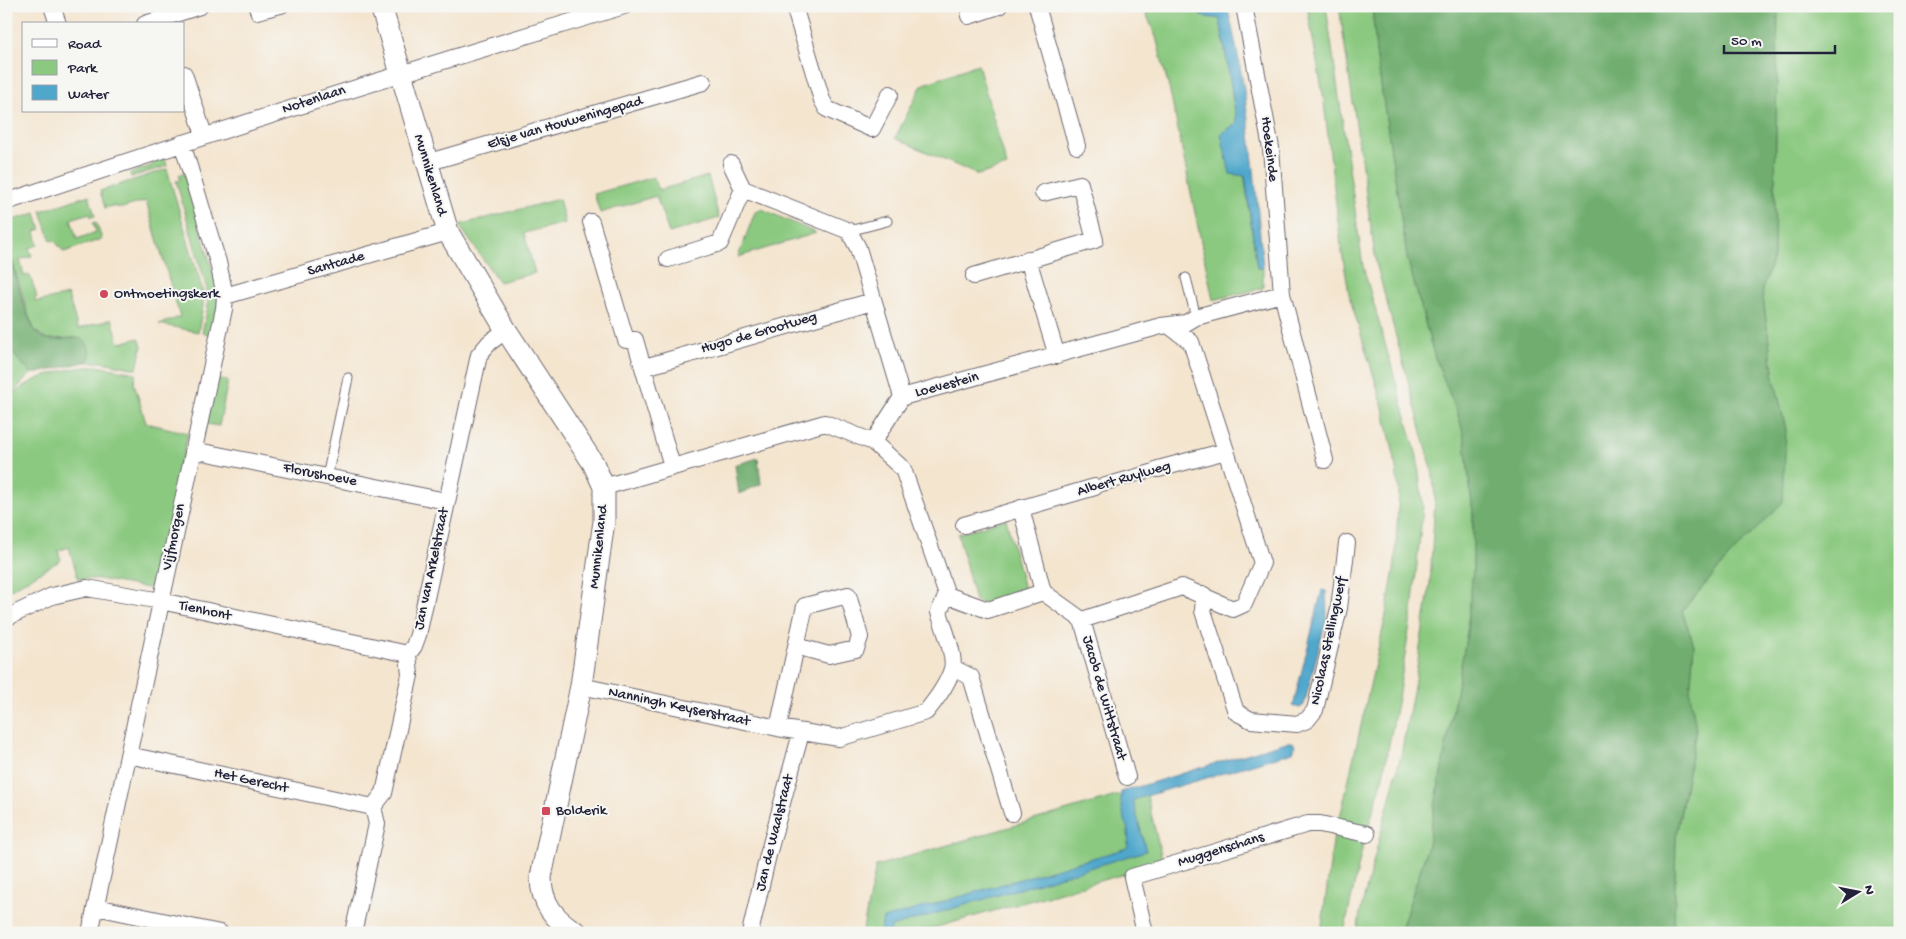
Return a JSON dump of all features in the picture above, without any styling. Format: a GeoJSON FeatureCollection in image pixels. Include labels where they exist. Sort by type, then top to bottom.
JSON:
{"type":"FeatureCollection","features":[{"type":"Feature","properties":{"kind":"street"},"geometry":{"type":"LineString","coordinates":[[52,6],[57,22]]}},
{"type":"Feature","properties":{"kind":"street"},"geometry":{"type":"LineString","coordinates":[[166,21],[200,6]]}},
{"type":"Feature","properties":{"kind":"street","name":"Munnikenland"},"geometry":{"type":"LineString","coordinates":[[381,6],[448,232],[506,330],[592,463],[604,487],[604,521],[581,686],[541,877],[541,892],[548,906],[557,920],[577,933]]}},
{"type":"Feature","properties":{"kind":"street","name":"Notenlaan"},"geometry":{"type":"LineString","coordinates":[[6,202],[204,135],[401,72],[624,6]]}},
{"type":"Feature","properties":{"kind":"street"},"geometry":{"type":"LineString","coordinates":[[794,6],[822,100],[827,109],[872,129],[890,94]]}},
{"type":"Feature","properties":{"kind":"street"},"geometry":{"type":"LineString","coordinates":[[969,16],[998,6]]}},
{"type":"Feature","properties":{"kind":"street"},"geometry":{"type":"LineString","coordinates":[[1037,6],[1077,146]]}},
{"type":"Feature","properties":{"kind":"street","name":"Hoekeinde"},"geometry":{"type":"LineString","coordinates":[[1244,6],[1271,148],[1282,294],[1325,460]]}},
{"type":"Feature","properties":{"kind":"street"},"geometry":{"type":"LineString","coordinates":[[185,77],[204,135]]}},
{"type":"Feature","properties":{"kind":"street","name":"Elsje van Houweningepad"},"geometry":{"type":"LineString","coordinates":[[426,163],[703,82]]}},
{"type":"Feature","properties":{"kind":"street","name":"Vijfmorgen"},"geometry":{"type":"LineString","coordinates":[[90,933],[224,309],[224,296],[218,262],[182,143]]}},
{"type":"Feature","properties":{"kind":"street"},"geometry":{"type":"LineString","coordinates":[[731,164],[743,189],[849,231],[858,248],[902,397]]}},
{"type":"Feature","properties":{"kind":"street"},"geometry":{"type":"LineString","coordinates":[[974,276],[1095,240],[1080,184],[1044,194]]}},
{"type":"Feature","properties":{"kind":"street"},"geometry":{"type":"LineString","coordinates":[[668,259],[720,243],[743,189]]}},
{"type":"Feature","properties":{"kind":"street"},"geometry":{"type":"LineString","coordinates":[[591,222],[626,340],[635,340],[645,367],[672,466]]}},
{"type":"Feature","properties":{"kind":"street","name":"Santcade"},"geometry":{"type":"LineString","coordinates":[[224,296],[448,232]]}},
{"type":"Feature","properties":{"kind":"street"},"geometry":{"type":"LineString","coordinates":[[1028,259],[1057,356]]}},
{"type":"Feature","properties":{"kind":"street"},"geometry":{"type":"LineString","coordinates":[[1171,327],[1186,323],[1196,317],[1282,294]]}},
{"type":"Feature","properties":{"kind":"street","name":"Hugo de Grootweg"},"geometry":{"type":"LineString","coordinates":[[645,367],[873,300]]}},
{"type":"Feature","properties":{"kind":"street","name":"Loevestein"},"geometry":{"type":"LineString","coordinates":[[873,442],[902,397],[1161,326],[1171,327]]}},
{"type":"Feature","properties":{"kind":"street"},"geometry":{"type":"LineString","coordinates":[[1021,508],[1044,592],[1082,620],[1182,587],[1233,609],[1244,604],[1262,563],[1191,342],[1171,327]]}},
{"type":"Feature","properties":{"kind":"street","name":"Jan van Arkelstraat"},"geometry":{"type":"LineString","coordinates":[[373,807],[384,793],[410,675],[408,654],[414,646],[418,635],[479,355],[489,342],[506,330]]}},
{"type":"Feature","properties":{"kind":"street"},"geometry":{"type":"LineString","coordinates":[[604,487],[825,423],[873,442],[903,469],[947,595],[939,612],[952,656],[953,668],[971,677],[1012,813]]}},
{"type":"Feature","properties":{"kind":"street","name":"Florushoeve"},"geometry":{"type":"LineString","coordinates":[[193,450],[446,501]]}},
{"type":"Feature","properties":{"kind":"street","name":"Albert Ruylweg"},"geometry":{"type":"LineString","coordinates":[[964,525],[1226,451]]}},
{"type":"Feature","properties":{"kind":"street","name":"Nicolaas Stellingwerf"},"geometry":{"type":"LineString","coordinates":[[1204,595],[1204,611],[1236,712],[1251,720],[1297,724],[1307,720],[1316,710],[1339,608],[1347,543]]}},
{"type":"Feature","properties":{"kind":"street","name":"Tienhont"},"geometry":{"type":"LineString","coordinates":[[6,618],[52,596],[87,588],[408,654]]}},
{"type":"Feature","properties":{"kind":"street"},"geometry":{"type":"LineString","coordinates":[[947,595],[988,610],[1044,592]]}},
{"type":"Feature","properties":{"kind":"street","name":"Jacob de Wittstraat"},"geometry":{"type":"LineString","coordinates":[[1082,620],[1127,777]]}},
{"type":"Feature","properties":{"kind":"street"},"geometry":{"type":"LineString","coordinates":[[778,728],[796,646]]}},
{"type":"Feature","properties":{"kind":"street","name":"Nanningh Keyserstraat"},"geometry":{"type":"LineString","coordinates":[[581,686],[801,733],[839,738],[926,712],[953,668]]}},
{"type":"Feature","properties":{"kind":"street","name":"Jan de Waalstraat"},"geometry":{"type":"LineString","coordinates":[[750,933],[768,855],[801,733]]}},
{"type":"Feature","properties":{"kind":"street","name":"Het Gerecht"},"geometry":{"type":"LineString","coordinates":[[128,755],[373,807]]}},
{"type":"Feature","properties":{"kind":"street"},"geometry":{"type":"LineString","coordinates":[[353,933],[377,824],[373,807]]}},
{"type":"Feature","properties":{"kind":"street","name":"Muggenschans"},"geometry":{"type":"LineString","coordinates":[[1145,933],[1132,877],[1308,824],[1320,824],[1367,834]]}},
{"type":"Feature","properties":{"kind":"street"},"geometry":{"type":"LineString","coordinates":[[96,907],[220,933]]}},
{"type":"Feature","properties":{"kind":"lane"},"geometry":{"type":"LineString","coordinates":[[253,6],[256,15],[283,8]]}},
{"type":"Feature","properties":{"kind":"lane"},"geometry":{"type":"LineString","coordinates":[[849,231],[886,221]]}},
{"type":"Feature","properties":{"kind":"lane"},"geometry":{"type":"LineString","coordinates":[[1186,278],[1196,317]]}},
{"type":"Feature","properties":{"kind":"lane"},"geometry":{"type":"LineString","coordinates":[[327,477],[348,378]]}},
{"type":"Feature","properties":{"kind":"green space"},"geometry":{"type":"Polygon","coordinates":[[[1143,6],[1199,6],[1201,16],[1220,19],[1237,123],[1257,268],[1263,268],[1263,288],[1213,300],[1171,96],[1156,37],[1143,6]]]}},
{"type":"Feature","properties":{"kind":"green space"},"geometry":{"type":"Polygon","coordinates":[[[1307,6],[1326,6],[1363,266],[1417,456],[1423,506],[1412,612],[1398,698],[1382,781],[1368,828],[1339,822],[1386,615],[1395,563],[1399,490],[1394,455],[1382,403],[1350,299],[1341,246],[1323,95],[1307,6]]]}},
{"type":"Feature","properties":{"kind":"green space"},"geometry":{"type":"Polygon","coordinates":[[[1339,6],[1372,6],[1376,52],[1407,257],[1434,355],[1459,417],[1465,441],[1473,513],[1473,570],[1467,633],[1427,849],[1400,933],[1357,933],[1360,913],[1401,755],[1414,686],[1430,584],[1435,498],[1432,469],[1376,263],[1339,6]]]}},
{"type":"Feature","properties":{"kind":"green space"},"geometry":{"type":"Polygon","coordinates":[[[1372,6],[1778,6],[1774,255],[1762,290],[1774,378],[1786,430],[1783,502],[1729,557],[1682,611],[1694,645],[1690,693],[1696,730],[1676,837],[1674,933],[1400,933],[1427,849],[1467,633],[1473,570],[1473,513],[1465,441],[1459,417],[1434,355],[1407,257],[1376,52],[1372,6]]]}},
{"type":"Feature","properties":{"kind":"green space"},"geometry":{"type":"Polygon","coordinates":[[[1778,6],[1900,6],[1900,933],[1674,933],[1676,837],[1696,730],[1690,693],[1694,645],[1682,611],[1729,557],[1786,430],[1774,378],[1762,290],[1774,255],[1778,6]]]}},
{"type":"Feature","properties":{"kind":"green space"},"geometry":{"type":"Polygon","coordinates":[[[978,64],[1007,166],[978,175],[895,138],[922,85],[978,64]]]}},
{"type":"Feature","properties":{"kind":"green space"},"geometry":{"type":"Polygon","coordinates":[[[164,156],[167,166],[131,177],[130,173],[151,166],[156,159],[164,156]]]}},
{"type":"Feature","properties":{"kind":"green space"},"geometry":{"type":"Polygon","coordinates":[[[167,169],[203,292],[203,306],[198,332],[159,324],[180,317],[146,201],[122,208],[112,206],[105,208],[100,191],[167,169]]]}},
{"type":"Feature","properties":{"kind":"green space"},"geometry":{"type":"Polygon","coordinates":[[[184,172],[219,293],[213,335],[202,333],[208,306],[207,289],[176,181],[180,180],[179,175],[184,172]]]}},
{"type":"Feature","properties":{"kind":"green space"},"geometry":{"type":"Polygon","coordinates":[[[708,176],[719,218],[669,233],[656,196],[600,213],[594,194],[654,177],[659,190],[708,176]]]}},
{"type":"Feature","properties":{"kind":"green space"},"geometry":{"type":"Polygon","coordinates":[[[89,195],[95,216],[91,217],[90,213],[71,219],[77,239],[96,232],[93,223],[96,222],[102,239],[64,252],[54,240],[51,241],[41,211],[89,195]]]}},
{"type":"Feature","properties":{"kind":"green space"},"geometry":{"type":"Polygon","coordinates":[[[559,199],[565,223],[524,233],[535,273],[499,282],[459,225],[559,199]]]}},
{"type":"Feature","properties":{"kind":"green space"},"geometry":{"type":"Polygon","coordinates":[[[762,209],[816,233],[738,257],[755,212],[762,209]]]}},
{"type":"Feature","properties":{"kind":"green space"},"geometry":{"type":"Polygon","coordinates":[[[36,213],[41,229],[35,231],[38,245],[29,248],[32,256],[20,260],[24,276],[30,275],[37,297],[35,298],[36,302],[68,295],[78,329],[112,319],[119,343],[139,338],[142,346],[137,369],[102,362],[85,362],[90,358],[78,338],[47,339],[35,331],[28,314],[6,240],[6,222],[36,213]]]}},
{"type":"Feature","properties":{"kind":"green space"},"geometry":{"type":"Polygon","coordinates":[[[6,240],[28,317],[33,327],[45,339],[78,338],[84,340],[89,347],[90,358],[85,362],[31,373],[6,347],[6,240]]]}},
{"type":"Feature","properties":{"kind":"green space"},"geometry":{"type":"Polygon","coordinates":[[[6,339],[34,371],[6,399],[6,339]]]}},
{"type":"Feature","properties":{"kind":"green space"},"geometry":{"type":"Polygon","coordinates":[[[96,366],[136,373],[134,383],[146,423],[188,433],[157,578],[155,583],[147,588],[99,579],[78,579],[69,547],[58,551],[61,560],[6,592],[6,400],[36,379],[71,369],[96,366]]]}},
{"type":"Feature","properties":{"kind":"green space"},"geometry":{"type":"Polygon","coordinates":[[[216,379],[228,381],[219,426],[206,424],[216,379]]]}},
{"type":"Feature","properties":{"kind":"green space"},"geometry":{"type":"Polygon","coordinates":[[[758,458],[761,484],[739,494],[735,465],[758,458]]]}},
{"type":"Feature","properties":{"kind":"green space"},"geometry":{"type":"Polygon","coordinates":[[[1006,519],[1025,593],[986,604],[975,601],[958,534],[1006,519]]]}},
{"type":"Feature","properties":{"kind":"green space"},"geometry":{"type":"Polygon","coordinates":[[[1146,792],[1163,863],[916,933],[862,933],[876,866],[1116,796],[1146,792]]]}},
{"type":"Feature","properties":{"kind":"green space"},"geometry":{"type":"Polygon","coordinates":[[[1334,834],[1364,840],[1344,933],[1321,933],[1334,834]]]}},
{"type":"Feature","properties":{"kind":"water"},"geometry":{"type":"Polygon","coordinates":[[[1199,6],[1227,6],[1235,38],[1246,103],[1263,268],[1257,268],[1245,176],[1230,174],[1221,134],[1237,123],[1220,19],[1201,16],[1199,6]]]}},
{"type":"Feature","properties":{"kind":"water"},"geometry":{"type":"Polygon","coordinates":[[[1322,590],[1326,591],[1327,616],[1304,705],[1300,708],[1293,706],[1322,590]]]}},
{"type":"Feature","properties":{"kind":"water"},"geometry":{"type":"Polygon","coordinates":[[[1286,742],[1293,742],[1295,746],[1293,752],[1133,800],[1146,851],[891,927],[890,933],[880,933],[883,919],[1127,848],[1128,834],[1121,792],[1286,742]]]}},
{"type":"Feature","properties":{"kind":"place","name":"Ontmoetingskerk"},"geometry":{"type":"Point","coordinates":[104,294]}},
{"type":"Feature","properties":{"kind":"place","name":"Bolderik"},"geometry":{"type":"Point","coordinates":[546,811]}}]}
